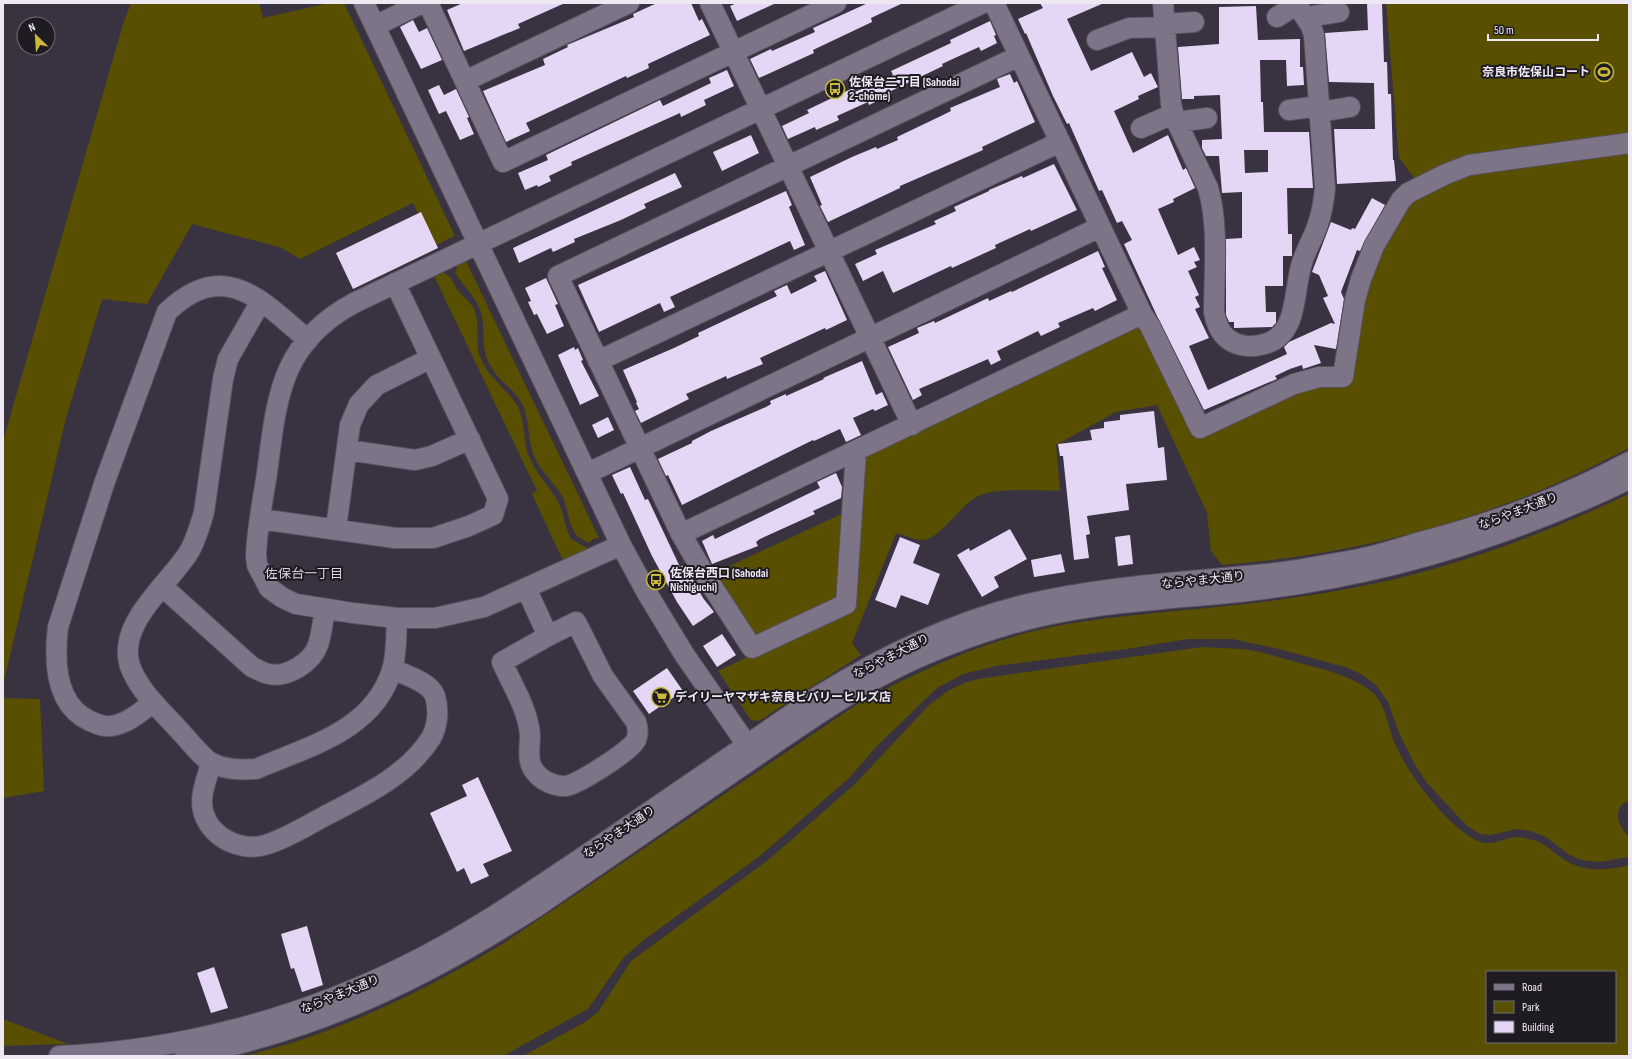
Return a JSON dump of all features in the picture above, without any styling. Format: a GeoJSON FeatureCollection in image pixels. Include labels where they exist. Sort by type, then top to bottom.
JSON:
{"type":"FeatureCollection","features":[{"type":"Feature","properties":{"kind":"street"},"geometry":{"type":"LineString","coordinates":[[364,3],[622,545],[647,593],[684,654],[751,751]]}},
{"type":"Feature","properties":{"kind":"street"},"geometry":{"type":"LineString","coordinates":[[375,26],[422,3]]}},
{"type":"Feature","properties":{"kind":"street"},"geometry":{"type":"LineString","coordinates":[[428,3],[503,162],[836,3]]}},
{"type":"Feature","properties":{"kind":"street"},"geometry":{"type":"LineString","coordinates":[[465,81],[629,3]]}},
{"type":"Feature","properties":{"kind":"street"},"geometry":{"type":"LineString","coordinates":[[710,3],[912,425]]}},
{"type":"Feature","properties":{"kind":"street"},"geometry":{"type":"LineString","coordinates":[[622,545],[484,607],[435,618],[398,618],[296,604],[283,598],[269,588],[257,565],[256,554],[260,519],[280,393],[289,366],[308,340],[323,323],[337,312],[983,3]]}},
{"type":"Feature","properties":{"kind":"street"},"geometry":{"type":"LineString","coordinates":[[994,3],[1100,228],[1200,428],[1294,384],[1319,377],[1342,377],[1355,300],[1361,279],[1374,246],[1401,200],[1408,193],[1446,174],[1469,165],[1629,143]]}},
{"type":"Feature","properties":{"kind":"street"},"geometry":{"type":"LineString","coordinates":[[1163,3],[1171,104],[1175,118],[1208,188],[1212,200],[1214,223],[1214,312],[1216,322],[1224,337],[1233,343],[1246,346],[1263,345],[1274,341],[1284,331],[1291,319],[1301,265],[1318,224],[1323,206],[1325,188],[1314,35],[1300,8]]}},
{"type":"Feature","properties":{"kind":"street"},"geometry":{"type":"LineString","coordinates":[[1277,17],[1300,8],[1339,12]]}},
{"type":"Feature","properties":{"kind":"street"},"geometry":{"type":"LineString","coordinates":[[1097,40],[1129,28],[1194,22]]}},
{"type":"Feature","properties":{"kind":"street"},"geometry":{"type":"LineString","coordinates":[[856,451],[846,604],[752,648],[706,577],[681,534],[558,276],[1019,56]]}},
{"type":"Feature","properties":{"kind":"street"},"geometry":{"type":"LineString","coordinates":[[1288,110],[1350,107]]}},
{"type":"Feature","properties":{"kind":"street"},"geometry":{"type":"LineString","coordinates":[[1141,128],[1175,118],[1207,118]]}},
{"type":"Feature","properties":{"kind":"street"},"geometry":{"type":"LineString","coordinates":[[598,361],[1060,142]]}},
{"type":"Feature","properties":{"kind":"street"},"geometry":{"type":"LineString","coordinates":[[588,473],[1100,228]]}},
{"type":"Feature","properties":{"kind":"street"},"geometry":{"type":"LineString","coordinates":[[260,519],[336,528],[396,538],[433,538],[469,526],[493,515],[498,499],[395,283]]}},
{"type":"Feature","properties":{"kind":"street"},"geometry":{"type":"LineString","coordinates":[[153,702],[125,722],[111,726],[100,725],[81,716],[69,704],[60,682],[57,666],[56,646],[58,627],[105,481],[167,312],[180,300],[196,290],[214,286],[230,287],[250,292],[308,340]]}},
{"type":"Feature","properties":{"kind":"street"},"geometry":{"type":"LineString","coordinates":[[261,301],[228,359],[223,379],[204,512],[198,531],[189,552],[163,587],[142,611],[134,627],[128,654],[134,673],[153,702],[211,763],[242,770],[256,769],[347,729],[360,719],[378,700],[392,669],[398,618]]}},
{"type":"Feature","properties":{"kind":"street"},"geometry":{"type":"LineString","coordinates":[[681,534],[1142,314]]}},
{"type":"Feature","properties":{"kind":"street"},"geometry":{"type":"LineString","coordinates":[[336,528],[350,425],[359,404],[377,385],[431,358]]}},
{"type":"Feature","properties":{"kind":"street"},"geometry":{"type":"LineString","coordinates":[[347,450],[415,460],[432,456],[470,439]]}},
{"type":"Feature","properties":{"kind":"street","name":"ならやま大通り"},"geometry":{"type":"LineString","coordinates":[[185,1056],[268,1036],[316,1021],[362,1003],[438,966],[490,936],[539,905],[751,751],[817,697],[856,673],[924,639],[979,618],[1028,604],[1088,592],[1277,573],[1362,558],[1506,518],[1550,500],[1629,462]]}},
{"type":"Feature","properties":{"kind":"street","name":"ならやま大通り"},"geometry":{"type":"LineString","coordinates":[[59,1056],[113,1052],[152,1046],[206,1036],[256,1024],[307,1008],[404,967],[452,942],[507,909],[751,751],[877,678],[952,644],[1005,626],[1045,615],[1094,606],[1264,589],[1353,575],[1409,562],[1503,533],[1554,514],[1629,480]]}},
{"type":"Feature","properties":{"kind":"street"},"geometry":{"type":"LineString","coordinates":[[163,587],[252,667],[269,674],[282,674],[301,666],[312,657],[318,645],[325,608]]}},
{"type":"Feature","properties":{"kind":"street"},"geometry":{"type":"LineString","coordinates":[[526,588],[548,636]]}},
{"type":"Feature","properties":{"kind":"street"},"geometry":{"type":"LineString","coordinates":[[576,622],[602,676],[636,722],[638,731],[636,740],[630,748],[574,784],[564,786],[547,782],[536,774],[531,764],[527,720],[523,707],[502,662],[548,636],[576,622]]}},
{"type":"Feature","properties":{"kind":"street"},"geometry":{"type":"LineString","coordinates":[[211,763],[202,802],[205,816],[220,837],[248,847],[265,845],[284,837],[389,780],[413,759],[431,737],[438,719],[435,696],[427,686],[392,669]]}},
{"type":"Feature","properties":{"kind":"green space"},"geometry":{"type":"Polygon","coordinates":[[[131,3],[259,3],[263,18],[329,3],[344,3],[455,236],[434,246],[413,203],[300,259],[282,248],[192,224],[147,304],[102,299],[66,418],[3,685],[3,441],[123,24],[131,3]]]}},
{"type":"Feature","properties":{"kind":"green space"},"geometry":{"type":"Polygon","coordinates":[[[1386,3],[1629,3],[1629,139],[1417,182],[1399,158],[1386,3]]]}},
{"type":"Feature","properties":{"kind":"green space"},"geometry":{"type":"Polygon","coordinates":[[[1629,150],[1629,448],[1535,493],[1468,517],[1434,527],[1399,537],[1329,552],[1258,562],[1222,565],[1211,551],[1207,513],[1157,405],[1116,412],[1056,445],[1060,491],[1007,490],[986,493],[971,500],[943,529],[929,539],[919,540],[896,533],[852,643],[861,655],[759,721],[751,720],[718,671],[852,608],[862,462],[868,452],[1137,324],[1147,328],[1197,436],[1295,390],[1347,383],[1364,286],[1408,199],[1466,172],[1629,150]]]}},
{"type":"Feature","properties":{"kind":"green space"},"geometry":{"type":"Polygon","coordinates":[[[465,259],[599,538],[593,539],[589,543],[576,535],[571,525],[563,498],[534,457],[526,413],[521,401],[492,369],[486,357],[483,326],[479,307],[455,272],[457,269],[455,264],[465,259]]]}},
{"type":"Feature","properties":{"kind":"green space"},"geometry":{"type":"Polygon","coordinates":[[[442,270],[451,278],[456,288],[474,309],[477,321],[478,347],[481,359],[484,366],[518,407],[522,418],[528,454],[535,468],[558,502],[571,539],[589,549],[563,561],[532,494],[537,491],[433,274],[442,270]]]}},
{"type":"Feature","properties":{"kind":"green space"},"geometry":{"type":"Polygon","coordinates":[[[1629,494],[1629,801],[1620,807],[1618,817],[1619,823],[1629,836],[1629,857],[1599,862],[1581,860],[1568,854],[1546,837],[1531,831],[1517,829],[1490,835],[1480,834],[1467,826],[1427,783],[1416,767],[1399,733],[1388,702],[1376,685],[1359,673],[1345,667],[1279,649],[1232,639],[1188,639],[1127,649],[996,666],[963,674],[937,688],[877,746],[848,779],[760,856],[645,939],[624,957],[588,1009],[503,1056],[243,1056],[311,1037],[376,1011],[470,963],[501,945],[859,703],[901,681],[966,652],[1011,637],[1072,623],[1287,599],[1384,582],[1456,563],[1491,551],[1561,524],[1629,494]]]}},
{"type":"Feature","properties":{"kind":"green space"},"geometry":{"type":"Polygon","coordinates":[[[846,512],[840,593],[834,603],[762,637],[751,633],[712,574],[846,512]]]}},
{"type":"Feature","properties":{"kind":"green space"},"geometry":{"type":"Polygon","coordinates":[[[1201,647],[1243,649],[1262,653],[1344,676],[1363,686],[1372,692],[1381,703],[1395,744],[1409,770],[1442,812],[1466,834],[1483,843],[1493,843],[1516,837],[1537,841],[1566,861],[1584,868],[1607,869],[1629,865],[1629,1056],[523,1056],[585,1022],[598,1012],[631,961],[772,857],[856,783],[929,705],[948,691],[964,683],[978,679],[1201,647]]]}},
{"type":"Feature","properties":{"kind":"green space"},"geometry":{"type":"Polygon","coordinates":[[[3,698],[40,699],[44,791],[3,798],[3,698]]]}},
{"type":"Feature","properties":{"kind":"green space"},"geometry":{"type":"Polygon","coordinates":[[[3,1019],[68,1044],[3,1046],[3,1019]]]}},
{"type":"Feature","properties":{"kind":"building"},"geometry":{"type":"Polygon","coordinates":[[[463,3],[565,3],[518,24],[520,28],[464,51],[447,10],[463,3]]]}},
{"type":"Feature","properties":{"kind":"building"},"geometry":{"type":"Polygon","coordinates":[[[657,3],[691,3],[699,21],[702,19],[710,35],[648,64],[649,68],[627,78],[626,76],[526,123],[530,131],[506,142],[483,91],[545,65],[543,59],[568,47],[567,45],[634,17],[633,14],[657,3]]]}},
{"type":"Feature","properties":{"kind":"building"},"geometry":{"type":"Polygon","coordinates":[[[737,3],[776,3],[737,21],[730,6],[737,3]]]}},
{"type":"Feature","properties":{"kind":"building"},"geometry":{"type":"Polygon","coordinates":[[[868,3],[903,3],[871,18],[872,22],[813,50],[814,53],[759,78],[750,59],[815,32],[813,28],[868,3]]]}},
{"type":"Feature","properties":{"kind":"building"},"geometry":{"type":"Polygon","coordinates":[[[1040,3],[1104,3],[1067,19],[1091,71],[1132,52],[1144,77],[1151,73],[1158,87],[1138,96],[1139,99],[1114,111],[1133,153],[1168,135],[1183,170],[1186,168],[1195,188],[1173,199],[1174,202],[1158,209],[1178,255],[1194,247],[1200,260],[1194,262],[1197,267],[1188,271],[1199,295],[1195,297],[1200,307],[1195,309],[1209,338],[1189,346],[1208,390],[1287,354],[1284,347],[1289,342],[1331,323],[1335,324],[1323,298],[1328,296],[1319,275],[1312,272],[1331,222],[1351,230],[1352,228],[1355,229],[1372,198],[1385,205],[1360,251],[1357,250],[1341,292],[1344,299],[1336,349],[1314,345],[1321,363],[1303,369],[1302,365],[1290,369],[1275,376],[1277,379],[1204,410],[1157,316],[1124,244],[1132,240],[1122,221],[1117,223],[1102,190],[1099,191],[1069,123],[1067,124],[1053,96],[1026,33],[1025,34],[1018,19],[1043,8],[1040,3]]]}},
{"type":"Feature","properties":{"kind":"building"},"geometry":{"type":"Polygon","coordinates":[[[1367,3],[1382,3],[1384,62],[1387,62],[1388,94],[1391,94],[1393,160],[1396,181],[1337,184],[1334,129],[1375,129],[1374,83],[1329,82],[1325,33],[1368,30],[1367,3]]]}},
{"type":"Feature","properties":{"kind":"building"},"geometry":{"type":"Polygon","coordinates":[[[1256,6],[1258,40],[1300,39],[1300,67],[1303,67],[1304,85],[1287,86],[1286,60],[1260,60],[1261,102],[1263,102],[1264,132],[1309,132],[1313,188],[1287,188],[1288,234],[1292,234],[1292,256],[1283,256],[1283,286],[1265,286],[1266,312],[1276,312],[1276,323],[1272,327],[1234,328],[1234,322],[1229,322],[1226,315],[1226,239],[1242,238],[1242,192],[1222,193],[1219,156],[1206,156],[1202,148],[1202,140],[1222,139],[1220,95],[1194,96],[1194,99],[1182,99],[1178,47],[1219,44],[1219,7],[1256,6]],[[1244,150],[1245,173],[1268,172],[1268,150],[1244,150]]]}},
{"type":"Feature","properties":{"kind":"building"},"geometry":{"type":"Polygon","coordinates":[[[413,20],[419,32],[427,28],[442,60],[421,69],[400,27],[413,20]]]}},
{"type":"Feature","properties":{"kind":"building"},"geometry":{"type":"Polygon","coordinates":[[[990,21],[996,35],[994,36],[997,43],[981,51],[979,47],[942,64],[943,66],[891,91],[892,94],[869,105],[868,102],[837,116],[839,120],[816,130],[815,127],[788,139],[782,126],[809,113],[807,110],[853,88],[855,92],[893,75],[891,71],[951,43],[950,40],[990,21]]]}},
{"type":"Feature","properties":{"kind":"building"},"geometry":{"type":"Polygon","coordinates":[[[727,70],[734,86],[704,100],[706,105],[681,117],[680,113],[571,162],[572,165],[549,176],[551,181],[538,187],[537,185],[525,190],[518,173],[548,160],[546,155],[660,100],[663,106],[711,83],[709,78],[727,70]]]}},
{"type":"Feature","properties":{"kind":"building"},"geometry":{"type":"Polygon","coordinates":[[[1010,74],[1014,83],[1017,81],[1035,122],[982,147],[983,150],[900,186],[900,188],[828,222],[820,206],[822,205],[810,177],[852,157],[898,140],[897,137],[951,111],[950,108],[1000,87],[997,79],[1010,74]]]}},
{"type":"Feature","properties":{"kind":"building"},"geometry":{"type":"Polygon","coordinates":[[[439,85],[444,95],[456,89],[469,117],[467,118],[474,134],[460,140],[446,111],[439,114],[428,90],[439,85]]]}},
{"type":"Feature","properties":{"kind":"building"},"geometry":{"type":"Polygon","coordinates":[[[751,135],[759,153],[722,171],[713,152],[751,135]]]}},
{"type":"Feature","properties":{"kind":"building"},"geometry":{"type":"Polygon","coordinates":[[[1054,164],[1077,210],[1031,231],[1030,229],[995,245],[996,248],[952,268],[951,266],[893,293],[883,271],[863,281],[855,264],[877,254],[875,250],[936,224],[934,221],[956,211],[954,207],[989,190],[1022,176],[1023,178],[1054,164]]]}},
{"type":"Feature","properties":{"kind":"building"},"geometry":{"type":"Polygon","coordinates":[[[675,173],[682,187],[644,204],[646,208],[574,239],[575,242],[553,252],[551,248],[519,263],[513,248],[675,173]]]}},
{"type":"Feature","properties":{"kind":"building"},"geometry":{"type":"Polygon","coordinates":[[[786,191],[792,205],[789,207],[805,245],[794,250],[790,241],[670,297],[675,307],[664,312],[660,303],[599,332],[578,285],[786,191]]]}},
{"type":"Feature","properties":{"kind":"building"},"geometry":{"type":"Polygon","coordinates":[[[421,212],[438,248],[353,289],[336,253],[421,212]]]}},
{"type":"Feature","properties":{"kind":"building"},"geometry":{"type":"Polygon","coordinates":[[[1098,251],[1105,267],[1102,268],[1117,300],[1095,311],[1093,308],[1058,323],[1060,327],[1041,336],[1038,331],[997,351],[1001,360],[991,365],[988,359],[919,389],[922,395],[913,400],[888,347],[919,333],[917,328],[934,321],[935,323],[988,298],[989,301],[1011,291],[1012,292],[1098,251]]]}},
{"type":"Feature","properties":{"kind":"building"},"geometry":{"type":"Polygon","coordinates":[[[825,271],[847,320],[826,330],[825,328],[760,358],[763,364],[727,379],[726,376],[686,394],[689,399],[641,423],[635,411],[639,409],[636,403],[637,402],[623,370],[699,336],[698,333],[777,296],[774,291],[787,285],[791,294],[817,281],[814,276],[825,271]]]}},
{"type":"Feature","properties":{"kind":"building"},"geometry":{"type":"Polygon","coordinates":[[[546,278],[558,304],[555,305],[564,326],[547,334],[537,314],[534,315],[528,302],[531,301],[525,288],[546,278]]]}},
{"type":"Feature","properties":{"kind":"building"},"geometry":{"type":"Polygon","coordinates":[[[574,347],[575,350],[578,348],[583,360],[581,361],[599,396],[580,405],[558,355],[574,347]]]}},
{"type":"Feature","properties":{"kind":"building"},"geometry":{"type":"Polygon","coordinates":[[[862,361],[876,395],[882,392],[888,405],[875,411],[873,409],[853,418],[861,435],[846,442],[840,429],[814,441],[813,440],[682,505],[668,475],[666,476],[658,459],[692,443],[692,441],[711,431],[766,407],[771,404],[770,401],[786,394],[786,396],[862,361]]]}},
{"type":"Feature","properties":{"kind":"building"},"geometry":{"type":"Polygon","coordinates":[[[1154,411],[1158,448],[1164,447],[1167,480],[1126,484],[1129,510],[1087,516],[1090,534],[1086,535],[1089,558],[1074,560],[1063,456],[1060,456],[1058,444],[1092,440],[1090,430],[1104,428],[1104,422],[1120,420],[1120,415],[1154,411]]]}},
{"type":"Feature","properties":{"kind":"building"},"geometry":{"type":"Polygon","coordinates":[[[608,417],[614,430],[598,438],[592,425],[608,417]]]}},
{"type":"Feature","properties":{"kind":"building"},"geometry":{"type":"Polygon","coordinates":[[[630,467],[645,500],[648,499],[680,567],[685,565],[703,598],[714,612],[693,626],[677,602],[652,556],[623,493],[621,494],[612,475],[630,467]]]}},
{"type":"Feature","properties":{"kind":"building"},"geometry":{"type":"Polygon","coordinates":[[[836,473],[842,487],[841,498],[813,511],[815,514],[760,539],[756,542],[758,546],[712,564],[702,541],[713,535],[715,539],[820,488],[817,482],[836,473]]]}},
{"type":"Feature","properties":{"kind":"building"},"geometry":{"type":"Polygon","coordinates":[[[1010,529],[1027,559],[994,577],[999,587],[982,597],[957,555],[969,548],[970,551],[1010,529]]]}},
{"type":"Feature","properties":{"kind":"building"},"geometry":{"type":"Polygon","coordinates":[[[1130,535],[1133,564],[1118,566],[1115,537],[1130,535]]]}},
{"type":"Feature","properties":{"kind":"building"},"geometry":{"type":"Polygon","coordinates":[[[900,537],[920,545],[913,563],[940,574],[928,605],[901,595],[896,608],[875,600],[900,537]]]}},
{"type":"Feature","properties":{"kind":"building"},"geometry":{"type":"Polygon","coordinates":[[[1061,554],[1065,572],[1034,577],[1031,560],[1061,554]]]}},
{"type":"Feature","properties":{"kind":"building"},"geometry":{"type":"Polygon","coordinates":[[[722,634],[736,655],[717,667],[703,646],[722,634]]]}},
{"type":"Feature","properties":{"kind":"building"},"geometry":{"type":"Polygon","coordinates":[[[667,668],[683,691],[649,714],[633,691],[667,668]]]}},
{"type":"Feature","properties":{"kind":"building"},"geometry":{"type":"Polygon","coordinates":[[[478,777],[512,851],[483,864],[489,876],[471,884],[464,868],[457,872],[430,813],[467,796],[462,785],[478,777]]]}},
{"type":"Feature","properties":{"kind":"building"},"geometry":{"type":"Polygon","coordinates":[[[307,926],[323,985],[302,992],[294,968],[291,969],[281,934],[307,926]]]}},
{"type":"Feature","properties":{"kind":"building"},"geometry":{"type":"Polygon","coordinates":[[[214,967],[228,1008],[211,1013],[197,973],[214,967]]]}},
{"type":"Feature","properties":{"kind":"place","name":"奈良市佐保山コート"},"geometry":{"type":"Point","coordinates":[1604,72]}},
{"type":"Feature","properties":{"kind":"place","name":"佐保台二丁目 (Sahodai 2-chōme)"},"geometry":{"type":"Point","coordinates":[835,89]}},
{"type":"Feature","properties":{"kind":"place","name":"佐保台西口 (Sahodai Nishiguchi)"},"geometry":{"type":"Point","coordinates":[656,580]}},
{"type":"Feature","properties":{"kind":"place","name":"デイリーヤマザキ奈良ビバリーヒルズ店"},"geometry":{"type":"Point","coordinates":[661,697]}},
{"type":"Feature","properties":{"kind":"district","name":"佐保台一丁目"},"geometry":{"type":"Point","coordinates":[304,573]}}]}
